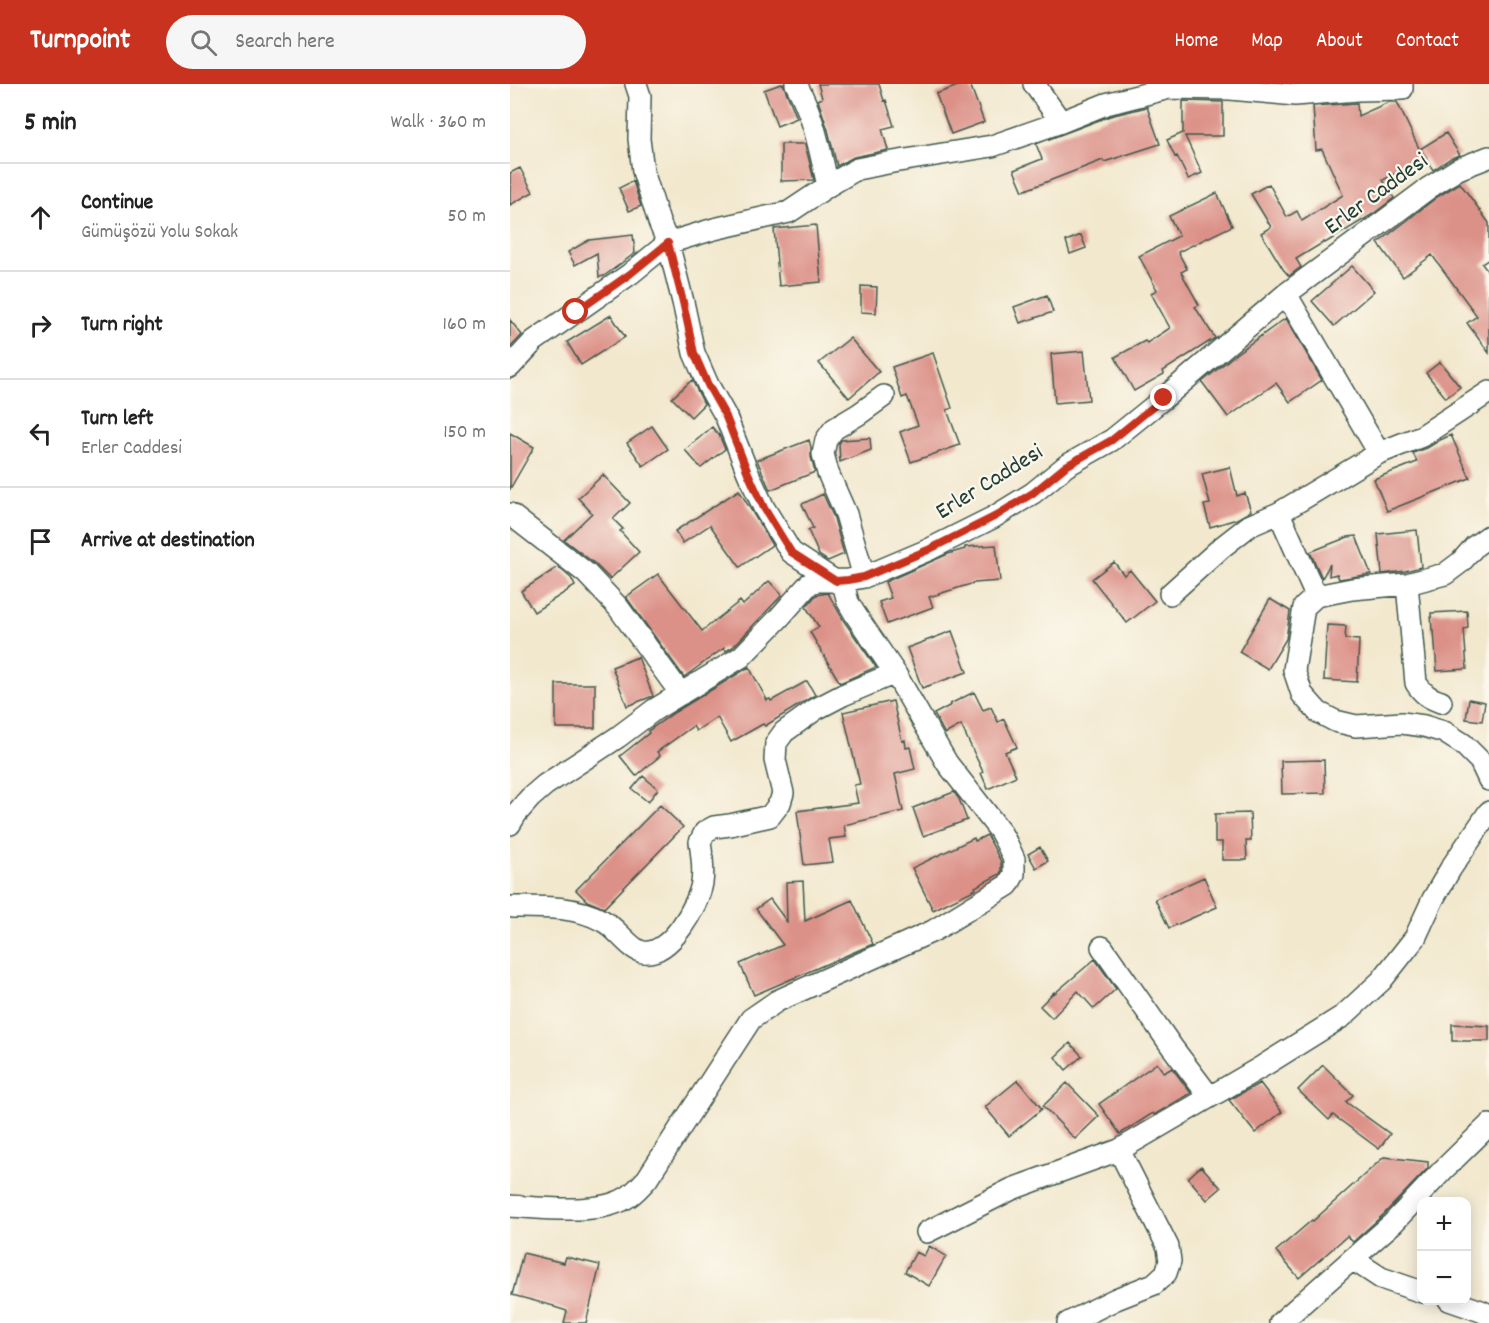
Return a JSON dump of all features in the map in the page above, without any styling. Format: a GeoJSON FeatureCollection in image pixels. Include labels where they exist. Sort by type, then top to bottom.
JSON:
{"type":"FeatureCollection","features":[{"type":"Feature","properties":{"kind":"street"},"geometry":{"type":"LineString","coordinates":[[510,1206],[600,1208],[626,1198],[647,1179],[751,1019],[777,1001],[933,931],[1008,885],[1014,874],[1014,859],[1000,831],[947,763],[895,673],[855,614],[848,602],[844,587],[791,552],[764,508],[726,417],[694,353],[668,243],[643,171],[639,139],[640,96],[636,84]]}},
{"type":"Feature","properties":{"kind":"street"},"geometry":{"type":"LineString","coordinates":[[796,84],[815,126],[828,186]]}},
{"type":"Feature","properties":{"kind":"street"},"geometry":{"type":"LineString","coordinates":[[1034,84],[1061,122]]}},
{"type":"Feature","properties":{"kind":"street"},"geometry":{"type":"LineString","coordinates":[[510,368],[534,341],[630,274],[668,243],[714,229],[789,212],[857,169],[992,146],[1106,104],[1169,88],[1230,89],[1295,95],[1402,87]]}},
{"type":"Feature","properties":{"kind":"street","name":"Erler Caddesi"},"geometry":{"type":"LineString","coordinates":[[510,824],[530,798],[545,785],[654,710],[741,657],[809,584],[817,581],[864,577],[928,550],[994,517],[1033,493],[1066,466],[1112,440],[1286,294],[1430,186],[1458,169],[1489,157]]}},
{"type":"Feature","properties":{"kind":"street"},"geometry":{"type":"LineString","coordinates":[[1286,294],[1379,453]]}},
{"type":"Feature","properties":{"kind":"street"},"geometry":{"type":"LineString","coordinates":[[1170,594],[1222,547],[1250,526],[1279,513],[1379,453],[1422,436],[1489,392]]}},
{"type":"Feature","properties":{"kind":"street"},"geometry":{"type":"LineString","coordinates":[[864,577],[846,514],[828,473],[823,454],[826,440],[834,429],[884,396]]}},
{"type":"Feature","properties":{"kind":"street"},"geometry":{"type":"LineString","coordinates":[[1279,513],[1316,596]]}},
{"type":"Feature","properties":{"kind":"street"},"geometry":{"type":"LineString","coordinates":[[510,514],[586,573],[618,607],[681,694]]}},
{"type":"Feature","properties":{"kind":"street"},"geometry":{"type":"LineString","coordinates":[[1489,536],[1445,574],[1407,584],[1352,589],[1316,596],[1304,607],[1294,670],[1302,694],[1318,712],[1356,726],[1402,723],[1444,732],[1463,744],[1480,761],[1489,780]]}},
{"type":"Feature","properties":{"kind":"street"},"geometry":{"type":"LineString","coordinates":[[1407,584],[1416,683],[1428,697],[1441,702]]}},
{"type":"Feature","properties":{"kind":"street"},"geometry":{"type":"LineString","coordinates":[[511,905],[581,912],[604,921],[626,939],[633,948],[643,952],[657,950],[675,935],[687,919],[696,900],[702,882],[702,856],[699,842],[705,832],[714,827],[770,816],[780,803],[783,793],[775,760],[776,743],[784,732],[843,694],[895,673]]}},
{"type":"Feature","properties":{"kind":"street"},"geometry":{"type":"LineString","coordinates":[[927,1232],[1012,1189],[1119,1150],[1343,1016],[1381,981],[1415,938],[1432,899],[1489,812]]}},
{"type":"Feature","properties":{"kind":"street"},"geometry":{"type":"LineString","coordinates":[[1102,947],[1209,1096]]}},
{"type":"Feature","properties":{"kind":"street"},"geometry":{"type":"LineString","coordinates":[[1280,1323],[1393,1223],[1489,1125]]}},
{"type":"Feature","properties":{"kind":"street"},"geometry":{"type":"LineString","coordinates":[[1068,1323],[1116,1299],[1154,1284],[1166,1273],[1170,1261],[1168,1247],[1119,1150]]}},
{"type":"Feature","properties":{"kind":"street"},"geometry":{"type":"LineString","coordinates":[[1352,1259],[1381,1278],[1417,1290]]}},
{"type":"Feature","properties":{"kind":"street"},"geometry":{"type":"LineString","coordinates":[[1464,1305],[1489,1316]]}},
{"type":"Feature","properties":{"kind":"building"},"geometry":{"type":"Polygon","coordinates":[[[783,84],[797,118],[777,126],[764,90],[783,84]]]}},
{"type":"Feature","properties":{"kind":"building"},"geometry":{"type":"Polygon","coordinates":[[[818,84],[879,84],[894,126],[882,129],[888,150],[854,157],[837,166],[818,100],[822,98],[818,84]]]}},
{"type":"Feature","properties":{"kind":"building"},"geometry":{"type":"Polygon","coordinates":[[[963,84],[970,84],[984,122],[951,134],[936,94],[963,84]]]}},
{"type":"Feature","properties":{"kind":"building"},"geometry":{"type":"Polygon","coordinates":[[[1183,101],[1223,102],[1223,136],[1185,136],[1202,173],[1188,179],[1167,140],[1183,133],[1183,101]]]}},
{"type":"Feature","properties":{"kind":"building"},"geometry":{"type":"Polygon","coordinates":[[[1389,102],[1397,102],[1424,159],[1383,180],[1394,198],[1373,214],[1296,259],[1301,267],[1289,276],[1261,233],[1271,227],[1251,194],[1269,184],[1287,217],[1297,211],[1302,221],[1343,195],[1322,149],[1316,150],[1313,106],[1357,103],[1358,116],[1389,102]]]}},
{"type":"Feature","properties":{"kind":"building"},"geometry":{"type":"Polygon","coordinates":[[[1147,107],[1160,144],[1104,162],[1103,160],[1023,191],[1014,170],[1042,159],[1036,144],[1110,116],[1147,107]]]}},
{"type":"Feature","properties":{"kind":"building"},"geometry":{"type":"Polygon","coordinates":[[[1446,133],[1460,155],[1433,170],[1420,149],[1446,133]]]}},
{"type":"Feature","properties":{"kind":"building"},"geometry":{"type":"Polygon","coordinates":[[[781,144],[805,144],[814,180],[781,181],[781,144]]]}},
{"type":"Feature","properties":{"kind":"building"},"geometry":{"type":"Polygon","coordinates":[[[520,168],[533,192],[510,205],[510,173],[520,168]]]}},
{"type":"Feature","properties":{"kind":"building"},"geometry":{"type":"Polygon","coordinates":[[[633,181],[641,206],[629,211],[619,188],[633,181]]]}},
{"type":"Feature","properties":{"kind":"building"},"geometry":{"type":"Polygon","coordinates":[[[1460,183],[1489,223],[1489,259],[1482,264],[1489,273],[1489,353],[1467,323],[1477,316],[1432,255],[1403,277],[1378,243],[1437,197],[1460,183]]]}},
{"type":"Feature","properties":{"kind":"building"},"geometry":{"type":"Polygon","coordinates":[[[1217,193],[1232,226],[1178,252],[1187,269],[1181,272],[1199,305],[1195,307],[1215,338],[1163,371],[1164,374],[1134,391],[1115,357],[1145,341],[1147,343],[1170,328],[1151,293],[1157,290],[1139,256],[1179,236],[1169,216],[1217,193]]]}},
{"type":"Feature","properties":{"kind":"building"},"geometry":{"type":"Polygon","coordinates":[[[816,225],[821,282],[779,286],[774,229],[816,225]]]}},
{"type":"Feature","properties":{"kind":"building"},"geometry":{"type":"Polygon","coordinates":[[[633,235],[635,253],[604,276],[599,277],[597,253],[575,265],[568,252],[589,240],[633,235]]]}},
{"type":"Feature","properties":{"kind":"building"},"geometry":{"type":"Polygon","coordinates":[[[1081,235],[1086,248],[1070,254],[1066,241],[1081,235]]]}},
{"type":"Feature","properties":{"kind":"building"},"geometry":{"type":"Polygon","coordinates":[[[1352,266],[1374,291],[1334,326],[1312,301],[1352,266]]]}},
{"type":"Feature","properties":{"kind":"building"},"geometry":{"type":"Polygon","coordinates":[[[861,286],[877,287],[876,313],[861,312],[861,286]]]}},
{"type":"Feature","properties":{"kind":"building"},"geometry":{"type":"Polygon","coordinates":[[[1047,295],[1053,312],[1020,323],[1014,307],[1047,295]]]}},
{"type":"Feature","properties":{"kind":"building"},"geometry":{"type":"Polygon","coordinates":[[[611,315],[625,337],[581,365],[567,342],[611,315]]]}},
{"type":"Feature","properties":{"kind":"building"},"geometry":{"type":"Polygon","coordinates":[[[1286,318],[1322,380],[1290,402],[1276,383],[1228,417],[1202,382],[1237,353],[1286,318]]]}},
{"type":"Feature","properties":{"kind":"building"},"geometry":{"type":"Polygon","coordinates":[[[510,320],[522,335],[510,348],[510,320]]]}},
{"type":"Feature","properties":{"kind":"building"},"geometry":{"type":"Polygon","coordinates":[[[850,338],[879,372],[849,398],[819,363],[850,338]]]}},
{"type":"Feature","properties":{"kind":"building"},"geometry":{"type":"Polygon","coordinates":[[[1084,351],[1089,400],[1055,403],[1051,354],[1084,351]]]}},
{"type":"Feature","properties":{"kind":"building"},"geometry":{"type":"Polygon","coordinates":[[[933,353],[952,408],[947,410],[960,445],[911,462],[900,432],[918,425],[907,396],[902,398],[892,367],[933,353]]]}},
{"type":"Feature","properties":{"kind":"building"},"geometry":{"type":"Polygon","coordinates":[[[1440,362],[1460,387],[1446,398],[1426,373],[1440,362]]]}},
{"type":"Feature","properties":{"kind":"building"},"geometry":{"type":"Polygon","coordinates":[[[692,380],[704,404],[691,417],[672,398],[692,380]]]}},
{"type":"Feature","properties":{"kind":"building"},"geometry":{"type":"Polygon","coordinates":[[[652,426],[668,449],[643,466],[627,443],[652,426]]]}},
{"type":"Feature","properties":{"kind":"building"},"geometry":{"type":"Polygon","coordinates":[[[712,427],[719,435],[725,449],[701,468],[685,450],[712,427]]]}},
{"type":"Feature","properties":{"kind":"building"},"geometry":{"type":"Polygon","coordinates":[[[510,433],[534,447],[510,489],[510,433]]]}},
{"type":"Feature","properties":{"kind":"building"},"geometry":{"type":"Polygon","coordinates":[[[1451,435],[1470,478],[1387,511],[1374,479],[1417,462],[1413,453],[1451,435]]]}},
{"type":"Feature","properties":{"kind":"building"},"geometry":{"type":"Polygon","coordinates":[[[870,438],[871,450],[840,462],[839,444],[841,440],[870,438]]]}},
{"type":"Feature","properties":{"kind":"building"},"geometry":{"type":"Polygon","coordinates":[[[809,440],[815,472],[770,490],[757,460],[809,440]]]}},
{"type":"Feature","properties":{"kind":"building"},"geometry":{"type":"Polygon","coordinates":[[[1230,467],[1237,496],[1245,493],[1251,511],[1237,519],[1210,527],[1204,505],[1210,504],[1202,474],[1230,467]]]}},
{"type":"Feature","properties":{"kind":"building"},"geometry":{"type":"Polygon","coordinates":[[[603,475],[630,503],[613,519],[623,529],[620,531],[639,552],[610,579],[594,563],[564,540],[592,513],[578,498],[603,475]]]}},
{"type":"Feature","properties":{"kind":"building"},"geometry":{"type":"Polygon","coordinates":[[[739,490],[772,545],[740,567],[710,525],[683,543],[675,531],[739,490]]]}},
{"type":"Feature","properties":{"kind":"building"},"geometry":{"type":"Polygon","coordinates":[[[823,494],[834,518],[844,554],[828,561],[819,555],[808,530],[813,528],[802,504],[823,494]]]}},
{"type":"Feature","properties":{"kind":"building"},"geometry":{"type":"Polygon","coordinates":[[[1417,530],[1421,567],[1382,574],[1378,534],[1417,530]]]}},
{"type":"Feature","properties":{"kind":"building"},"geometry":{"type":"Polygon","coordinates":[[[1356,536],[1371,574],[1339,579],[1337,574],[1329,576],[1330,564],[1322,578],[1310,552],[1356,536]]]}},
{"type":"Feature","properties":{"kind":"building"},"geometry":{"type":"Polygon","coordinates":[[[996,545],[1000,581],[974,583],[929,597],[933,607],[887,624],[879,602],[891,598],[885,582],[948,554],[965,549],[965,547],[996,545]]]}},
{"type":"Feature","properties":{"kind":"building"},"geometry":{"type":"Polygon","coordinates":[[[1114,562],[1124,575],[1130,570],[1155,601],[1127,623],[1092,579],[1114,562]]]}},
{"type":"Feature","properties":{"kind":"building"},"geometry":{"type":"Polygon","coordinates":[[[558,567],[571,578],[575,586],[534,612],[521,591],[558,567]]]}},
{"type":"Feature","properties":{"kind":"building"},"geometry":{"type":"Polygon","coordinates":[[[658,574],[702,631],[740,601],[743,605],[769,581],[782,595],[733,647],[726,651],[724,648],[684,677],[626,597],[658,574]]]}},
{"type":"Feature","properties":{"kind":"building"},"geometry":{"type":"Polygon","coordinates":[[[828,593],[844,621],[876,667],[840,683],[810,632],[819,627],[806,607],[816,595],[828,593]]]}},
{"type":"Feature","properties":{"kind":"building"},"geometry":{"type":"Polygon","coordinates":[[[1270,599],[1290,611],[1286,639],[1268,669],[1239,652],[1270,599]]]}},
{"type":"Feature","properties":{"kind":"building"},"geometry":{"type":"Polygon","coordinates":[[[1467,611],[1468,628],[1464,629],[1467,669],[1437,671],[1431,613],[1467,611]]]}},
{"type":"Feature","properties":{"kind":"building"},"geometry":{"type":"Polygon","coordinates":[[[1327,625],[1346,626],[1345,639],[1359,640],[1357,682],[1324,680],[1327,625]]]}},
{"type":"Feature","properties":{"kind":"building"},"geometry":{"type":"Polygon","coordinates":[[[952,631],[967,672],[922,688],[907,648],[952,631]]]}},
{"type":"Feature","properties":{"kind":"building"},"geometry":{"type":"Polygon","coordinates":[[[638,657],[653,696],[627,706],[612,667],[638,657]]]}},
{"type":"Feature","properties":{"kind":"building"},"geometry":{"type":"Polygon","coordinates":[[[749,667],[767,700],[771,701],[807,681],[815,695],[765,726],[763,724],[731,742],[717,717],[696,731],[693,726],[657,752],[660,756],[636,776],[620,756],[649,733],[648,731],[675,712],[749,667]]]}},
{"type":"Feature","properties":{"kind":"building"},"geometry":{"type":"Polygon","coordinates":[[[556,684],[595,684],[595,728],[556,728],[556,684]]]}},
{"type":"Feature","properties":{"kind":"building"},"geometry":{"type":"Polygon","coordinates":[[[974,692],[983,710],[991,707],[998,722],[1004,719],[1017,747],[1005,752],[1016,776],[988,789],[981,773],[983,772],[961,725],[945,734],[934,714],[974,692]]]}},
{"type":"Feature","properties":{"kind":"building"},"geometry":{"type":"Polygon","coordinates":[[[1469,699],[1485,702],[1482,721],[1466,719],[1469,699]]]}},
{"type":"Feature","properties":{"kind":"building"},"geometry":{"type":"Polygon","coordinates":[[[893,701],[902,741],[905,740],[906,748],[910,747],[915,769],[895,774],[903,811],[844,825],[846,837],[829,839],[833,862],[804,865],[797,811],[858,803],[854,785],[860,784],[843,712],[893,701]]]}},
{"type":"Feature","properties":{"kind":"building"},"geometry":{"type":"Polygon","coordinates":[[[1324,760],[1325,793],[1282,794],[1281,761],[1324,760]]]}},
{"type":"Feature","properties":{"kind":"building"},"geometry":{"type":"Polygon","coordinates":[[[643,776],[658,789],[648,802],[632,789],[643,776]]]}},
{"type":"Feature","properties":{"kind":"building"},"geometry":{"type":"Polygon","coordinates":[[[954,792],[967,820],[923,836],[913,808],[954,792]]]}},
{"type":"Feature","properties":{"kind":"building"},"geometry":{"type":"Polygon","coordinates":[[[660,805],[683,827],[604,908],[587,901],[576,890],[660,805]]]}},
{"type":"Feature","properties":{"kind":"building"},"geometry":{"type":"Polygon","coordinates":[[[1250,813],[1251,841],[1246,841],[1247,860],[1222,860],[1222,842],[1215,842],[1215,814],[1250,813]]]}},
{"type":"Feature","properties":{"kind":"building"},"geometry":{"type":"Polygon","coordinates":[[[987,835],[1001,862],[1000,874],[975,887],[976,889],[933,910],[912,868],[974,838],[975,841],[987,835]]]}},
{"type":"Feature","properties":{"kind":"building"},"geometry":{"type":"Polygon","coordinates":[[[1040,847],[1048,861],[1036,868],[1028,854],[1040,847]]]}},
{"type":"Feature","properties":{"kind":"building"},"geometry":{"type":"Polygon","coordinates":[[[1204,877],[1217,907],[1169,928],[1155,899],[1204,877]]]}},
{"type":"Feature","properties":{"kind":"building"},"geometry":{"type":"Polygon","coordinates":[[[803,881],[805,921],[852,900],[873,944],[754,995],[740,964],[783,945],[756,909],[770,899],[787,922],[786,882],[803,881]]]}},
{"type":"Feature","properties":{"kind":"building"},"geometry":{"type":"Polygon","coordinates":[[[1095,959],[1116,989],[1094,1009],[1078,991],[1052,1018],[1040,1006],[1095,959]]]}},
{"type":"Feature","properties":{"kind":"building"},"geometry":{"type":"Polygon","coordinates":[[[1452,1024],[1489,1026],[1489,1041],[1452,1041],[1452,1024]]]}},
{"type":"Feature","properties":{"kind":"building"},"geometry":{"type":"Polygon","coordinates":[[[1070,1043],[1082,1056],[1066,1070],[1055,1057],[1070,1043]]]}},
{"type":"Feature","properties":{"kind":"building"},"geometry":{"type":"Polygon","coordinates":[[[1157,1063],[1164,1073],[1172,1068],[1191,1093],[1120,1134],[1099,1104],[1157,1063]]]}},
{"type":"Feature","properties":{"kind":"building"},"geometry":{"type":"Polygon","coordinates":[[[1323,1065],[1353,1095],[1346,1102],[1390,1134],[1379,1149],[1333,1115],[1329,1120],[1298,1090],[1323,1065]]]}},
{"type":"Feature","properties":{"kind":"building"},"geometry":{"type":"Polygon","coordinates":[[[1018,1080],[1042,1109],[1009,1136],[985,1107],[1018,1080]]]}},
{"type":"Feature","properties":{"kind":"building"},"geometry":{"type":"Polygon","coordinates":[[[1067,1083],[1099,1116],[1075,1139],[1043,1106],[1067,1083]]]}},
{"type":"Feature","properties":{"kind":"building"},"geometry":{"type":"Polygon","coordinates":[[[1260,1083],[1282,1112],[1255,1133],[1229,1100],[1260,1083]]]}},
{"type":"Feature","properties":{"kind":"building"},"geometry":{"type":"Polygon","coordinates":[[[1384,1157],[1428,1162],[1428,1168],[1384,1214],[1353,1242],[1347,1236],[1299,1278],[1276,1251],[1384,1157]]]}},
{"type":"Feature","properties":{"kind":"building"},"geometry":{"type":"Polygon","coordinates":[[[1201,1166],[1221,1188],[1207,1200],[1188,1178],[1201,1166]]]}},
{"type":"Feature","properties":{"kind":"building"},"geometry":{"type":"Polygon","coordinates":[[[929,1246],[946,1256],[929,1286],[905,1272],[916,1252],[924,1256],[929,1246]]]}},
{"type":"Feature","properties":{"kind":"building"},"geometry":{"type":"Polygon","coordinates":[[[523,1253],[564,1263],[566,1257],[600,1265],[586,1323],[564,1323],[567,1311],[512,1295],[523,1253]]]}},
{"type":"Feature","properties":{"kind":"route"},"geometry":{"type":"LineString","coordinates":[[576,312],[630,274],[668,243],[694,353],[726,417],[764,508],[791,552],[836,581],[864,577],[928,550],[994,517],[1033,493],[1066,466],[1112,440],[1164,398]]}}]}
